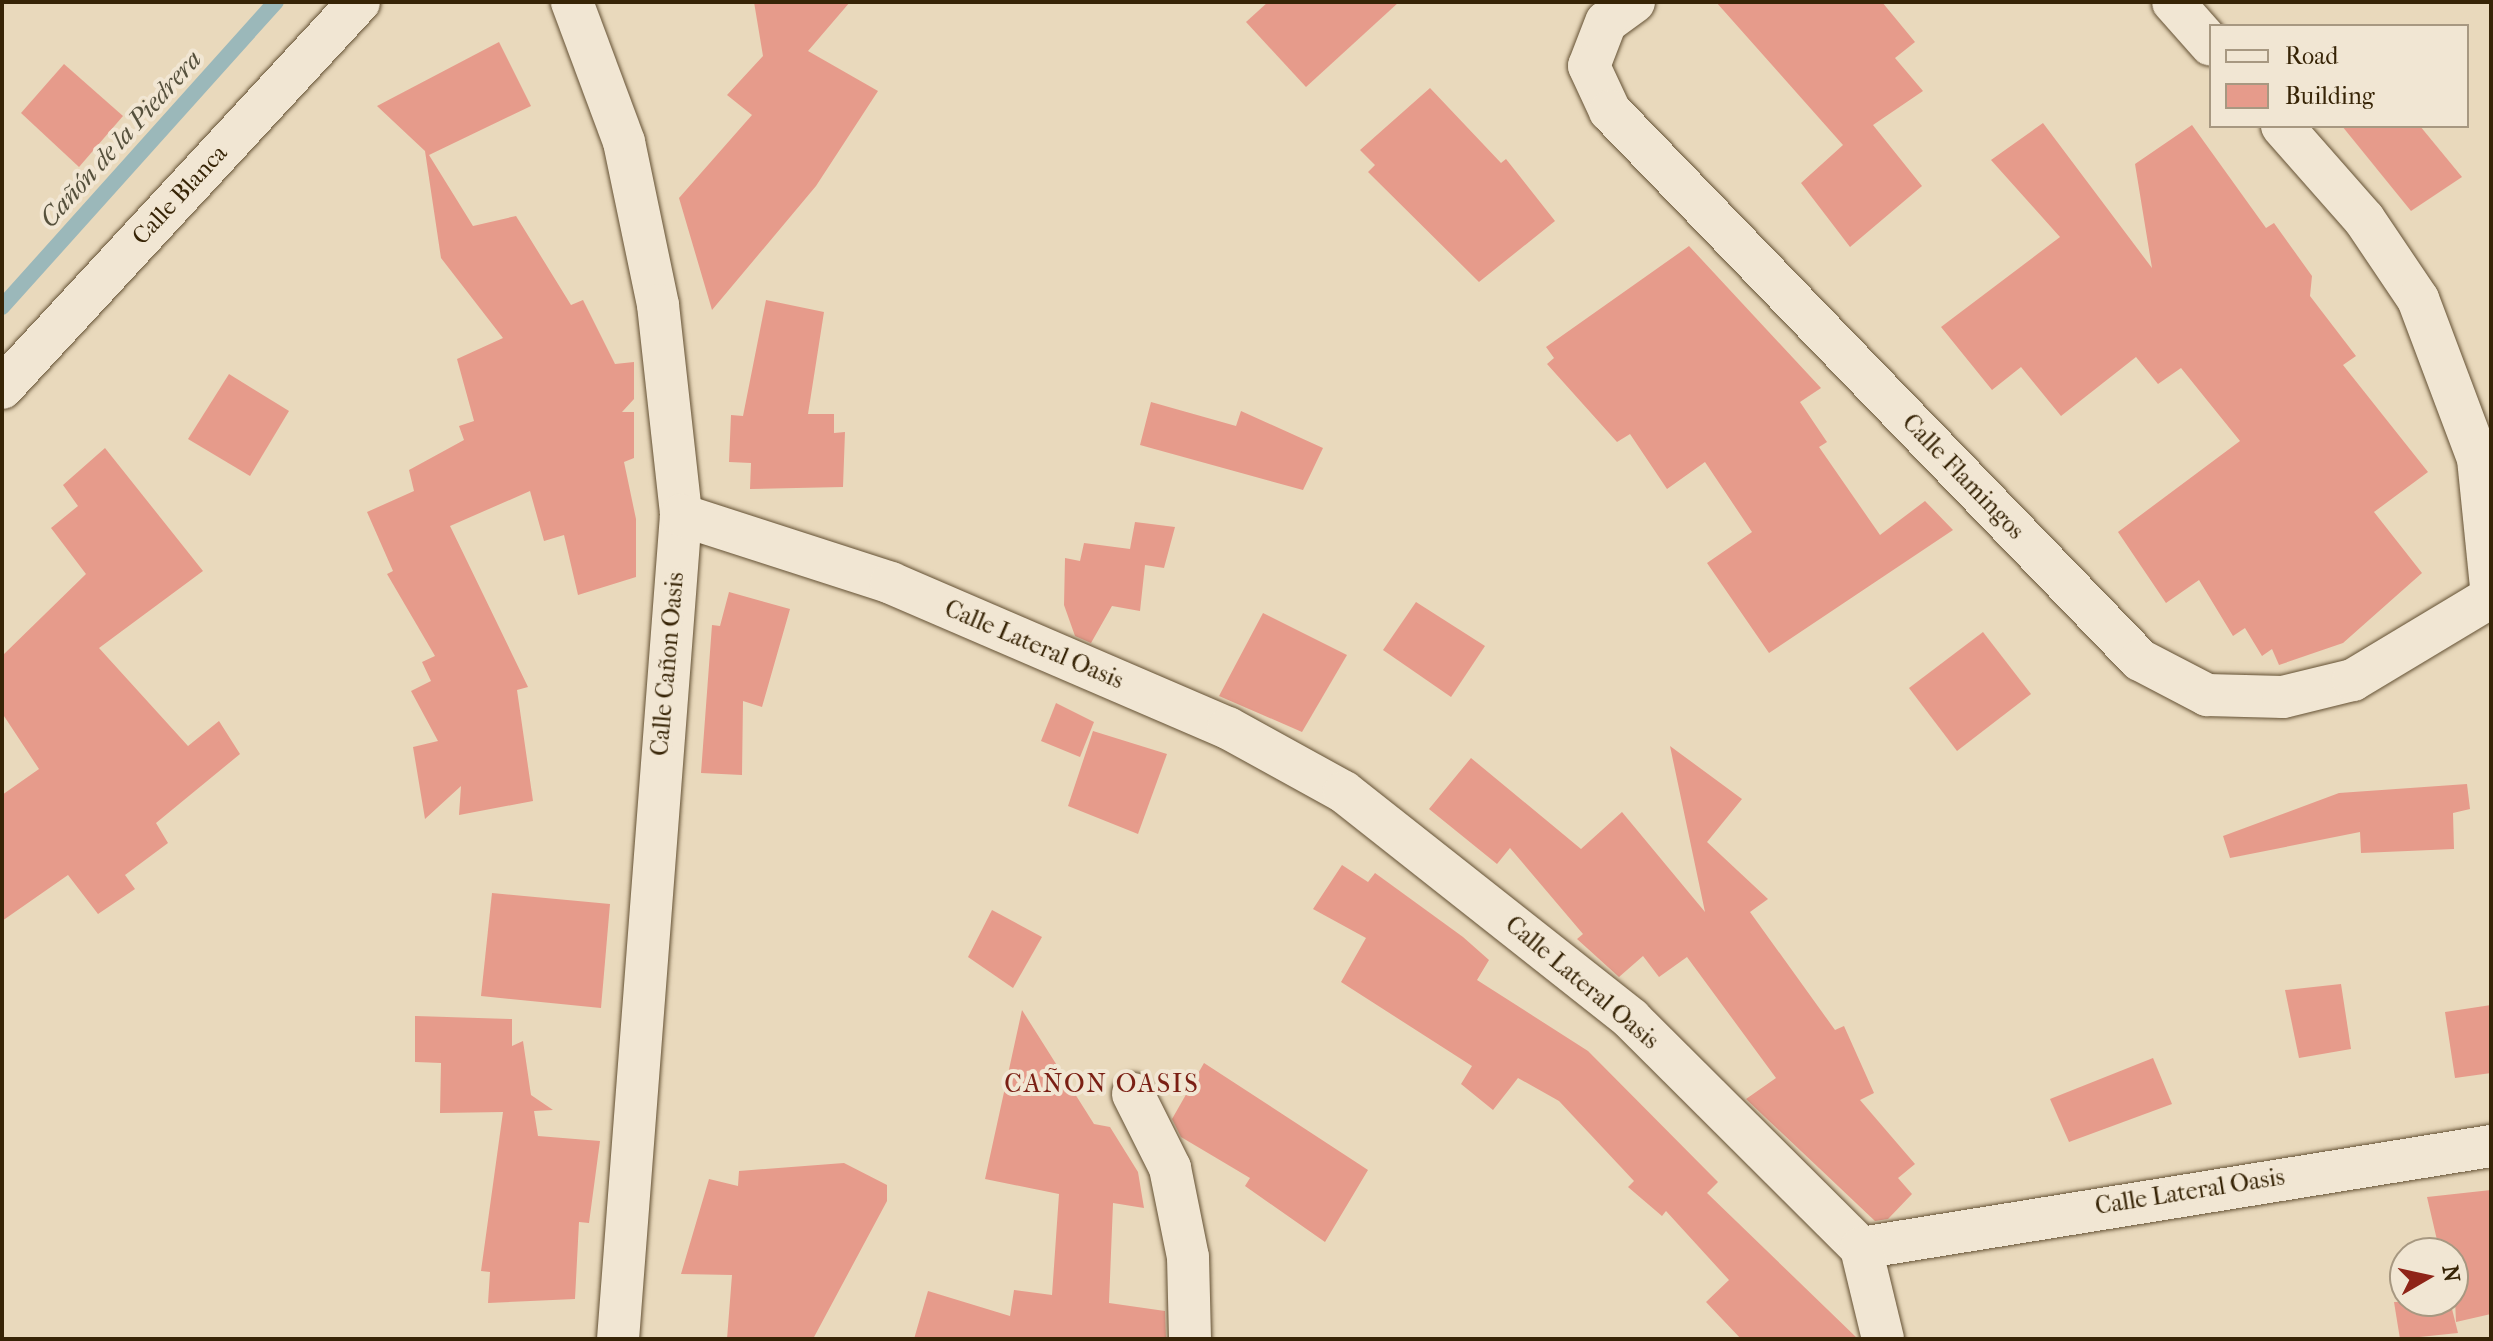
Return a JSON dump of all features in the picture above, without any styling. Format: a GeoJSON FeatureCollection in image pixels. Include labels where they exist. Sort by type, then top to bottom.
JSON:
{"type":"FeatureCollection","features":[{"type":"Feature","properties":{"kind":"street","name":"Calle Blanca"},"geometry":{"type":"LineString","coordinates":[[2,388],[359,2]]}},
{"type":"Feature","properties":{"kind":"street","name":"Calle Cañon Oasis"},"geometry":{"type":"LineString","coordinates":[[572,2],[624,142],[658,305],[681,515],[618,1339]]}},
{"type":"Feature","properties":{"kind":"street","name":"Calle Flamingos"},"geometry":{"type":"LineString","coordinates":[[1634,2],[1606,22],[1589,66],[1610,111],[2140,660],[2207,695],[2283,697],[2353,680],[2491,597]]}},
{"type":"Feature","properties":{"kind":"street"},"geometry":{"type":"LineString","coordinates":[[2173,2],[2209,43]]}},
{"type":"Feature","properties":{"kind":"street"},"geometry":{"type":"LineString","coordinates":[[2284,128],[2364,219],[2418,299],[2478,459],[2491,587]]}},
{"type":"Feature","properties":{"kind":"street","name":"Calle Lateral Oasis"},"geometry":{"type":"LineString","coordinates":[[681,515],[891,583],[1228,728],[1344,792],[1631,1019],[1861,1248],[2491,1146]]}},
{"type":"Feature","properties":{"kind":"street"},"geometry":{"type":"LineString","coordinates":[[1133,1094],[1170,1168],[1188,1257],[1190,1339]]}},
{"type":"Feature","properties":{"kind":"street"},"geometry":{"type":"LineString","coordinates":[[1861,1248],[1883,1339]]}},
{"type":"Feature","properties":{"kind":"building"},"geometry":{"type":"Polygon","coordinates":[[[754,2],[850,2],[808,51],[878,91],[816,186],[712,310],[679,198],[752,115],[727,95],[763,56],[754,2]]]}},
{"type":"Feature","properties":{"kind":"building"},"geometry":{"type":"Polygon","coordinates":[[[1268,2],[1399,2],[1306,87],[1246,22],[1268,2]]]}},
{"type":"Feature","properties":{"kind":"building"},"geometry":{"type":"Polygon","coordinates":[[[1716,2],[1882,2],[1915,42],[1895,58],[1923,91],[1873,125],[1922,186],[1850,247],[1801,183],[1843,145],[1716,2]]]}},
{"type":"Feature","properties":{"kind":"building"},"geometry":{"type":"Polygon","coordinates":[[[499,42],[531,106],[429,155],[473,226],[516,216],[571,305],[583,300],[615,364],[634,362],[634,399],[622,412],[634,412],[634,458],[624,462],[636,519],[636,577],[578,595],[564,535],[544,541],[530,491],[450,526],[528,687],[517,690],[533,801],[459,815],[461,786],[425,819],[413,747],[438,741],[411,691],[431,681],[422,662],[435,656],[387,574],[393,571],[367,512],[414,491],[409,470],[464,440],[459,426],[474,421],[457,359],[503,338],[441,258],[425,151],[377,106],[499,42]]]}},
{"type":"Feature","properties":{"kind":"building"},"geometry":{"type":"Polygon","coordinates":[[[64,64],[123,116],[79,167],[21,113],[64,64]]]}},
{"type":"Feature","properties":{"kind":"building"},"geometry":{"type":"Polygon","coordinates":[[[1430,88],[1501,163],[1506,159],[1555,221],[1479,282],[1368,172],[1375,165],[1360,150],[1430,88]]]}},
{"type":"Feature","properties":{"kind":"building"},"geometry":{"type":"Polygon","coordinates":[[[2043,123],[2152,268],[2135,164],[2192,125],[2266,228],[2274,223],[2312,276],[2310,296],[2356,356],[2343,365],[2428,472],[2374,512],[2422,573],[2343,643],[2279,665],[2272,649],[2262,656],[2245,628],[2233,636],[2199,580],[2166,603],[2118,532],[2240,441],[2181,368],[2158,384],[2136,357],[2061,416],[2021,367],[1992,390],[1941,327],[2060,237],[1991,160],[2043,123]]]}},
{"type":"Feature","properties":{"kind":"building"},"geometry":{"type":"Polygon","coordinates":[[[2344,128],[2422,128],[2462,177],[2411,211],[2344,128]]]}},
{"type":"Feature","properties":{"kind":"building"},"geometry":{"type":"Polygon","coordinates":[[[1689,246],[1821,388],[1800,402],[1827,442],[1819,447],[1880,535],[1925,501],[1953,530],[1769,653],[1707,563],[1752,532],[1705,462],[1667,489],[1630,434],[1617,442],[1547,364],[1554,358],[1546,347],[1689,246]]]}},
{"type":"Feature","properties":{"kind":"building"},"geometry":{"type":"Polygon","coordinates":[[[766,300],[824,312],[808,414],[834,414],[834,433],[845,432],[843,487],[750,489],[751,463],[729,462],[731,415],[743,416],[766,300]]]}},
{"type":"Feature","properties":{"kind":"building"},"geometry":{"type":"Polygon","coordinates":[[[229,374],[289,411],[250,476],[188,439],[229,374]]]}},
{"type":"Feature","properties":{"kind":"building"},"geometry":{"type":"Polygon","coordinates":[[[1151,402],[1236,426],[1241,411],[1323,448],[1303,490],[1140,445],[1151,402]]]}},
{"type":"Feature","properties":{"kind":"building"},"geometry":{"type":"Polygon","coordinates":[[[105,448],[203,571],[99,648],[188,746],[219,721],[240,754],[156,823],[168,843],[125,875],[135,889],[98,914],[68,875],[2,921],[2,795],[39,769],[2,713],[2,656],[86,574],[51,528],[78,506],[63,485],[105,448]]]}},
{"type":"Feature","properties":{"kind":"building"},"geometry":{"type":"Polygon","coordinates":[[[1135,522],[1175,527],[1164,568],[1145,565],[1140,611],[1112,606],[1091,643],[1075,636],[1064,605],[1065,558],[1080,561],[1084,543],[1130,549],[1135,522]]]}},
{"type":"Feature","properties":{"kind":"building"},"geometry":{"type":"Polygon","coordinates":[[[729,592],[790,609],[762,707],[743,701],[742,775],[701,773],[712,625],[720,626],[729,592]]]}},
{"type":"Feature","properties":{"kind":"building"},"geometry":{"type":"Polygon","coordinates":[[[1416,602],[1485,646],[1451,697],[1383,650],[1416,602]]]}},
{"type":"Feature","properties":{"kind":"building"},"geometry":{"type":"Polygon","coordinates":[[[1263,613],[1347,655],[1302,732],[1219,696],[1263,613]]]}},
{"type":"Feature","properties":{"kind":"building"},"geometry":{"type":"Polygon","coordinates":[[[1983,632],[2031,694],[1957,751],[1909,688],[1983,632]]]}},
{"type":"Feature","properties":{"kind":"building"},"geometry":{"type":"Polygon","coordinates":[[[1056,703],[1094,722],[1080,757],[1041,741],[1056,703]]]}},
{"type":"Feature","properties":{"kind":"building"},"geometry":{"type":"Polygon","coordinates":[[[1093,731],[1167,754],[1138,834],[1068,806],[1093,731]]]}},
{"type":"Feature","properties":{"kind":"building"},"geometry":{"type":"Polygon","coordinates":[[[1670,746],[1742,799],[1707,842],[1768,899],[1750,912],[1835,1030],[1844,1026],[1874,1093],[1860,1100],[1915,1164],[1898,1178],[1912,1194],[1888,1219],[1875,1221],[1746,1099],[1776,1078],[1687,957],[1659,977],[1643,956],[1619,977],[1577,939],[1583,934],[1510,848],[1497,864],[1429,809],[1471,758],[1581,849],[1622,812],[1705,912],[1670,746]]]}},
{"type":"Feature","properties":{"kind":"building"},"geometry":{"type":"Polygon","coordinates":[[[2467,784],[2470,809],[2453,813],[2454,849],[2361,853],[2360,832],[2230,858],[2223,836],[2339,793],[2467,784]]]}},
{"type":"Feature","properties":{"kind":"building"},"geometry":{"type":"Polygon","coordinates":[[[1342,865],[1368,882],[1375,873],[1463,937],[1489,960],[1477,980],[1588,1051],[1718,1182],[1707,1193],[1858,1339],[1741,1339],[1706,1302],[1729,1280],[1666,1211],[1662,1216],[1628,1187],[1634,1181],[1559,1101],[1518,1078],[1493,1110],[1461,1084],[1472,1066],[1341,982],[1366,938],[1313,909],[1342,865]]]}},
{"type":"Feature","properties":{"kind":"building"},"geometry":{"type":"Polygon","coordinates":[[[492,893],[610,904],[601,1008],[481,996],[492,893]]]}},
{"type":"Feature","properties":{"kind":"building"},"geometry":{"type":"Polygon","coordinates":[[[992,910],[1042,937],[1013,988],[968,957],[992,910]]]}},
{"type":"Feature","properties":{"kind":"building"},"geometry":{"type":"Polygon","coordinates":[[[2341,984],[2351,1049],[2299,1058],[2285,990],[2341,984]]]}},
{"type":"Feature","properties":{"kind":"building"},"geometry":{"type":"Polygon","coordinates":[[[2491,1005],[2491,1073],[2455,1078],[2445,1012],[2491,1005]]]}},
{"type":"Feature","properties":{"kind":"building"},"geometry":{"type":"Polygon","coordinates":[[[1022,1010],[1094,1124],[1110,1127],[1138,1172],[1144,1208],[1113,1203],[1109,1303],[1165,1311],[1166,1339],[914,1339],[928,1291],[1010,1316],[1014,1290],[1052,1295],[1059,1194],[985,1179],[1022,1010]]]}},
{"type":"Feature","properties":{"kind":"building"},"geometry":{"type":"Polygon","coordinates":[[[415,1016],[512,1019],[512,1046],[523,1041],[531,1095],[553,1110],[534,1111],[538,1136],[600,1141],[589,1223],[579,1222],[575,1299],[488,1303],[490,1272],[481,1271],[503,1112],[440,1113],[441,1063],[415,1062],[415,1016]]]}},
{"type":"Feature","properties":{"kind":"building"},"geometry":{"type":"Polygon","coordinates":[[[2153,1058],[2172,1104],[2069,1142],[2050,1099],[2153,1058]]]}},
{"type":"Feature","properties":{"kind":"building"},"geometry":{"type":"Polygon","coordinates":[[[1204,1063],[1368,1170],[1325,1242],[1245,1186],[1250,1178],[1181,1137],[1172,1119],[1204,1063]]]}},
{"type":"Feature","properties":{"kind":"building"},"geometry":{"type":"Polygon","coordinates":[[[844,1163],[887,1185],[887,1201],[813,1339],[727,1339],[732,1275],[681,1274],[709,1179],[738,1186],[739,1171],[844,1163]]]}},
{"type":"Feature","properties":{"kind":"building"},"geometry":{"type":"Polygon","coordinates":[[[2491,1190],[2491,1314],[2456,1322],[2456,1317],[2469,1317],[2469,1237],[2436,1237],[2427,1197],[2491,1190]]]}},
{"type":"Feature","properties":{"kind":"building"},"geometry":{"type":"Polygon","coordinates":[[[2396,1317],[2454,1317],[2458,1333],[2400,1339],[2396,1317]]]}},
{"type":"Feature","properties":{"kind":"waterway","name":"Cañón de la Piedrera"},"geometry":{"type":"LineString","coordinates":[[2,307],[276,2]]}},
{"type":"Feature","properties":{"kind":"district","name":"CAÑON OASIS"},"geometry":{"type":"Point","coordinates":[1102,1084]}}]}
